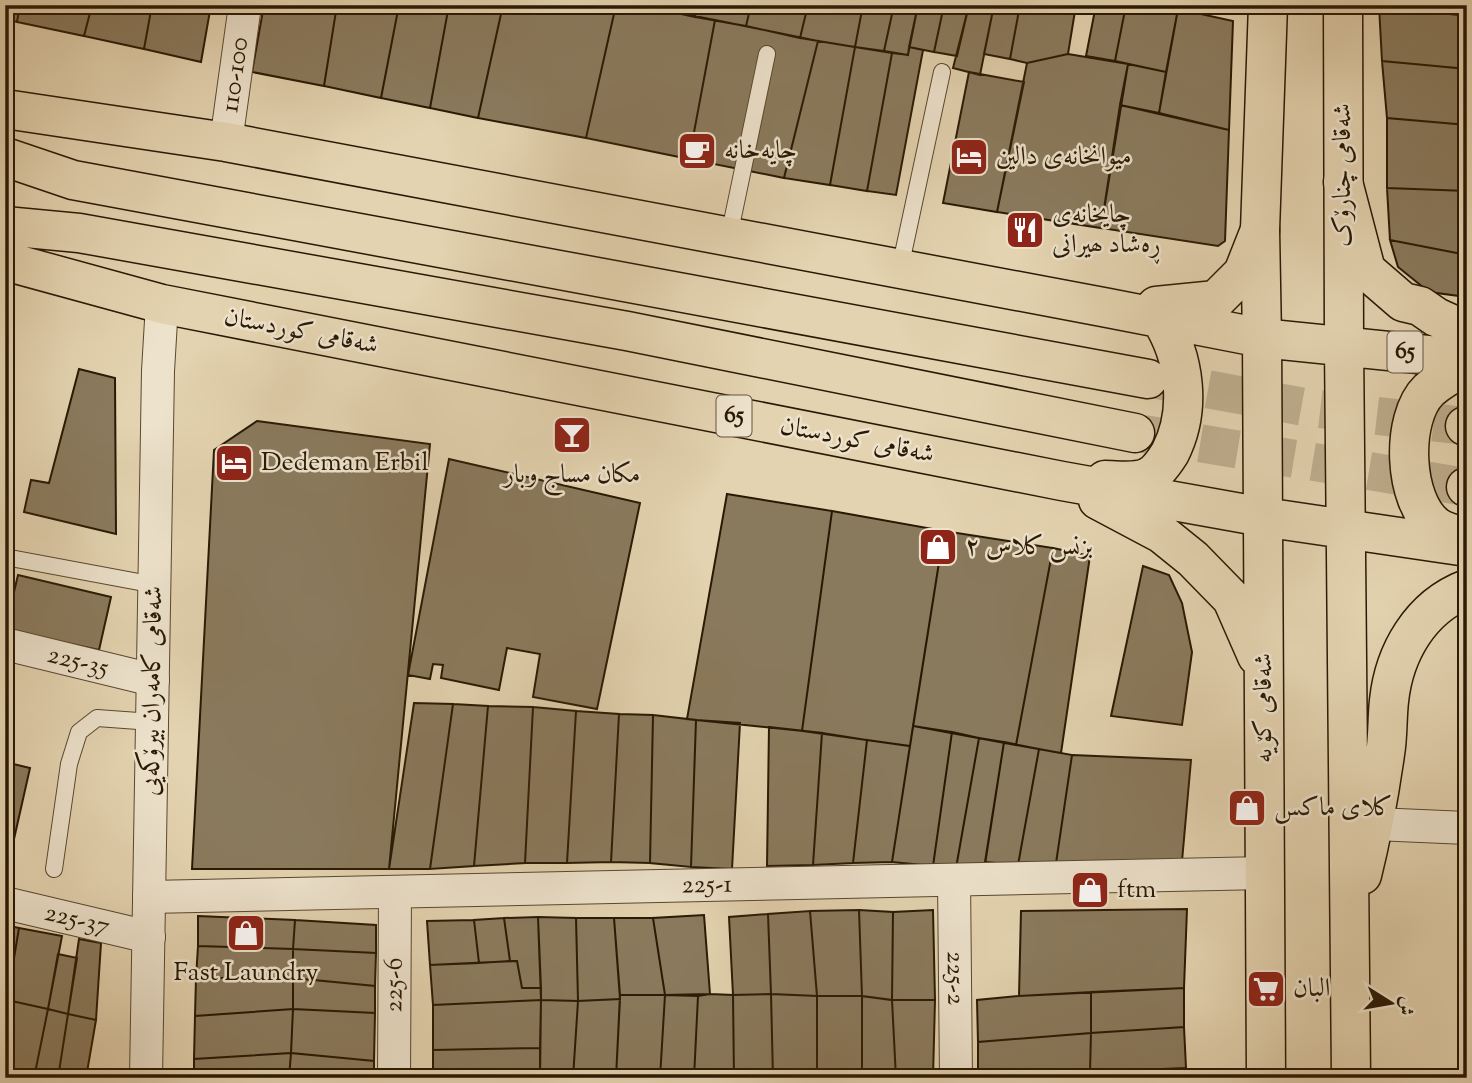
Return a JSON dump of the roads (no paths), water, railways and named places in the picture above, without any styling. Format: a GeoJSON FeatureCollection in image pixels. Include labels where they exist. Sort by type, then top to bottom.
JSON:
{"type":"FeatureCollection","features":[{"type":"Feature","properties":{"kind":"main road"},"geometry":{"type":"LineString","coordinates":[[1262,338],[1260,230],[1268,5]]}},
{"type":"Feature","properties":{"kind":"main road","name":"شەقامی چنارۆک"},"geometry":{"type":"LineString","coordinates":[[1343,5],[1344,345]]}},
{"type":"Feature","properties":{"kind":"main road","name":"65"},"geometry":{"type":"LineString","coordinates":[[5,109],[226,142],[1262,338],[1467,359]]}},
{"type":"Feature","properties":{"kind":"main road"},"geometry":{"type":"LineString","coordinates":[[5,157],[73,180],[1148,379]]}},
{"type":"Feature","properties":{"kind":"main road"},"geometry":{"type":"LineString","coordinates":[[1343,182],[1366,270],[1403,302],[1420,306],[1436,317],[1467,331]]}},
{"type":"Feature","properties":{"kind":"main road","name":"65"},"geometry":{"type":"LineString","coordinates":[[5,226],[79,233],[627,331],[1135,433]]}},
{"type":"Feature","properties":{"kind":"main road"},"geometry":{"type":"LineString","coordinates":[[1108,308],[1216,300],[1243,273],[1260,230]]}},
{"type":"Feature","properties":{"kind":"main road","name":"شەقامی کوردستان"},"geometry":{"type":"LineString","coordinates":[[5,261],[162,304],[1051,479],[1263,517],[1467,547]]}},
{"type":"Feature","properties":{"kind":"main road"},"geometry":{"type":"LineString","coordinates":[[1051,479],[1128,481],[1149,477],[1163,463],[1175,442],[1184,398],[1174,344],[1160,318]]}},
{"type":"Feature","properties":{"kind":"main road","name":"شەقامی کۆیە"},"geometry":{"type":"LineString","coordinates":[[1262,338],[1266,1078]]}},
{"type":"Feature","properties":{"kind":"main road"},"geometry":{"type":"LineString","coordinates":[[1344,345],[1350,1078]]}},
{"type":"Feature","properties":{"kind":"main road"},"geometry":{"type":"LineString","coordinates":[[1467,367],[1429,390],[1415,411],[1409,450],[1416,498],[1424,512],[1436,526],[1467,538]]}},
{"type":"Feature","properties":{"kind":"main road"},"geometry":{"type":"LineString","coordinates":[[1051,479],[1162,534],[1193,559],[1232,599],[1259,660],[1264,747]]}},
{"type":"Feature","properties":{"kind":"main road"},"geometry":{"type":"LineString","coordinates":[[1349,921],[1375,824],[1386,747],[1389,700],[1398,658],[1422,620],[1453,595],[1467,589]]}},
{"type":"Feature","properties":{"kind":"street","name":"110-100"},"geometry":{"type":"LineString","coordinates":[[226,142],[245,5]]}},
{"type":"Feature","properties":{"kind":"street","name":"شه‌قامی كامەران بیرۆكەیی"},"geometry":{"type":"LineString","coordinates":[[146,1078],[158,371],[162,304]]}},
{"type":"Feature","properties":{"kind":"street","name":"225-35"},"geometry":{"type":"LineString","coordinates":[[5,644],[153,680]]}},
{"type":"Feature","properties":{"kind":"street"},"geometry":{"type":"LineString","coordinates":[[1375,824],[1467,828]]}},
{"type":"Feature","properties":{"kind":"street","name":"225-1"},"geometry":{"type":"LineString","coordinates":[[149,897],[1265,873]]}},
{"type":"Feature","properties":{"kind":"street","name":"225-2"},"geometry":{"type":"LineString","coordinates":[[954,880],[956,1078]]}},
{"type":"Feature","properties":{"kind":"street","name":"225-6"},"geometry":{"type":"LineString","coordinates":[[394,1078],[395,892]]}},
{"type":"Feature","properties":{"kind":"street","name":"225-37"},"geometry":{"type":"LineString","coordinates":[[5,903],[149,937]]}},
{"type":"Feature","properties":{"kind":"lane"},"geometry":{"type":"LineString","coordinates":[[729,237],[767,54]]}},
{"type":"Feature","properties":{"kind":"lane"},"geometry":{"type":"LineString","coordinates":[[900,268],[942,72]]}},
{"type":"Feature","properties":{"kind":"lane"},"geometry":{"type":"LineString","coordinates":[[5,557],[155,585]]}},
{"type":"Feature","properties":{"kind":"lane"},"geometry":{"type":"LineString","coordinates":[[54,869],[69,764],[79,732],[97,718],[152,722]]}},
{"type":"Feature","properties":{"kind":"tunnel"},"geometry":{"type":"LineString","coordinates":[[1152,379],[1310,408],[1465,426]]}},
{"type":"Feature","properties":{"kind":"tunnel"},"geometry":{"type":"LineString","coordinates":[[1144,434],[1466,487]]}},
{"type":"Feature","properties":{"kind":"place","name":"چایەخانە"},"geometry":{"type":"Point","coordinates":[697,151]}},
{"type":"Feature","properties":{"kind":"place","name":"میوانخانەی دالین"},"geometry":{"type":"Point","coordinates":[969,157]}},
{"type":"Feature","properties":{"kind":"place","name":"چایخانەی ڕەشاد ھیرانی"},"geometry":{"type":"Point","coordinates":[1025,230]}},
{"type":"Feature","properties":{"kind":"place","name":"مكان مساج وبار"},"geometry":{"type":"Point","coordinates":[572,435]}},
{"type":"Feature","properties":{"kind":"place","name":"Dedeman Erbil"},"geometry":{"type":"Point","coordinates":[234,463]}},
{"type":"Feature","properties":{"kind":"place","name":"بزنس کلاس ٢"},"geometry":{"type":"Point","coordinates":[938,547]}},
{"type":"Feature","properties":{"kind":"place","name":"كلای ماكس"},"geometry":{"type":"Point","coordinates":[1247,808]}},
{"type":"Feature","properties":{"kind":"place","name":"ftm"},"geometry":{"type":"Point","coordinates":[1090,890]}},
{"type":"Feature","properties":{"kind":"place","name":"Fast Laundry"},"geometry":{"type":"Point","coordinates":[246,933]}},
{"type":"Feature","properties":{"kind":"place","name":"البان"},"geometry":{"type":"Point","coordinates":[1266,989]}}]}
